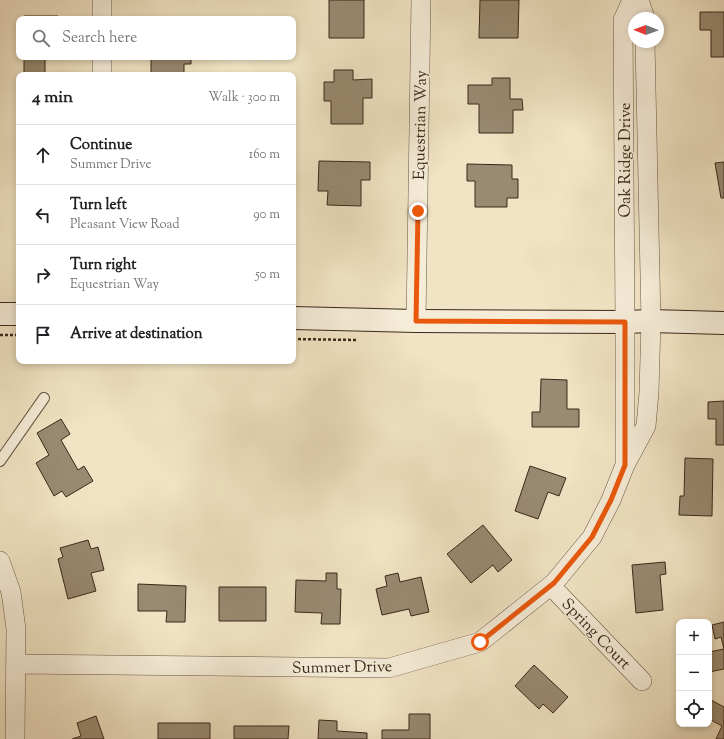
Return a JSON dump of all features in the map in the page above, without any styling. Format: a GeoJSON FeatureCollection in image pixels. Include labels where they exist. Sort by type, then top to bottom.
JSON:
{"type":"FeatureCollection","features":[{"type":"Feature","properties":{"kind":"main road"},"geometry":{"type":"LineString","coordinates":[[0,314],[16,314]]}},
{"type":"Feature","properties":{"kind":"main road"},"geometry":{"type":"LineString","coordinates":[[296,318],[416,321],[652,321],[724,323]]}},
{"type":"Feature","properties":{"kind":"street"},"geometry":{"type":"LineString","coordinates":[[102,0],[102,16]]}},
{"type":"Feature","properties":{"kind":"street","name":"Equestrian Way"},"geometry":{"type":"LineString","coordinates":[[416,321],[421,0]]}},
{"type":"Feature","properties":{"kind":"street","name":"Oak Ridge Drive"},"geometry":{"type":"LineString","coordinates":[[625,322],[623,20],[632,0]]}},
{"type":"Feature","properties":{"kind":"street"},"geometry":{"type":"LineString","coordinates":[[639,0],[643,12]]}},
{"type":"Feature","properties":{"kind":"street","name":"Oak Ridge Drive"},"geometry":{"type":"LineString","coordinates":[[645,48],[652,321]]}},
{"type":"Feature","properties":{"kind":"street"},"geometry":{"type":"LineString","coordinates":[[102,60],[102,72]]}},
{"type":"Feature","properties":{"kind":"street","name":"Summer Drive"},"geometry":{"type":"LineString","coordinates":[[16,664],[388,668],[480,642],[551,586],[592,537],[611,500],[625,465],[646,426],[652,321]]}},
{"type":"Feature","properties":{"kind":"street","name":"Summer Drive"},"geometry":{"type":"LineString","coordinates":[[625,322],[625,465]]}},
{"type":"Feature","properties":{"kind":"street"},"geometry":{"type":"LineString","coordinates":[[0,561],[11,592],[16,629],[15,739]]}},
{"type":"Feature","properties":{"kind":"street","name":"Spring Court"},"geometry":{"type":"LineString","coordinates":[[551,586],[642,681]]}},
{"type":"Feature","properties":{"kind":"lane"},"geometry":{"type":"LineString","coordinates":[[0,461],[44,398]]}},
{"type":"Feature","properties":{"kind":"path"},"geometry":{"type":"LineString","coordinates":[[0,335],[16,335]]}},
{"type":"Feature","properties":{"kind":"path"},"geometry":{"type":"LineString","coordinates":[[296,339],[362,340]]}},
{"type":"Feature","properties":{"kind":"building"},"geometry":{"type":"Polygon","coordinates":[[[329,0],[364,0],[364,38],[329,38],[329,0]]]}},
{"type":"Feature","properties":{"kind":"building"},"geometry":{"type":"Polygon","coordinates":[[[480,0],[519,0],[518,38],[479,38],[480,0]]]}},
{"type":"Feature","properties":{"kind":"building"},"geometry":{"type":"Polygon","coordinates":[[[700,12],[724,12],[724,57],[711,57],[711,30],[700,30],[700,12]]]}},
{"type":"Feature","properties":{"kind":"building"},"geometry":{"type":"Polygon","coordinates":[[[24,60],[45,60],[45,72],[24,72],[24,60]]]}},
{"type":"Feature","properties":{"kind":"building"},"geometry":{"type":"Polygon","coordinates":[[[151,60],[191,60],[191,64],[184,64],[184,72],[151,72],[151,60]]]}},
{"type":"Feature","properties":{"kind":"building"},"geometry":{"type":"Polygon","coordinates":[[[334,70],[353,70],[353,80],[372,79],[372,98],[363,98],[363,124],[331,124],[331,101],[324,101],[324,82],[334,82],[334,70]]]}},
{"type":"Feature","properties":{"kind":"building"},"geometry":{"type":"Polygon","coordinates":[[[492,78],[510,78],[510,99],[522,99],[523,110],[513,110],[513,133],[479,133],[479,104],[468,104],[468,85],[492,85],[492,78]]]}},
{"type":"Feature","properties":{"kind":"building"},"geometry":{"type":"Polygon","coordinates":[[[319,161],[370,162],[370,180],[361,180],[361,206],[327,205],[328,191],[318,191],[319,161]]]}},
{"type":"Feature","properties":{"kind":"building"},"geometry":{"type":"Polygon","coordinates":[[[724,162],[724,198],[721,198],[715,163],[724,162]]]}},
{"type":"Feature","properties":{"kind":"building"},"geometry":{"type":"Polygon","coordinates":[[[467,164],[512,165],[512,179],[518,179],[518,198],[507,198],[507,207],[475,207],[475,181],[467,181],[467,164]]]}},
{"type":"Feature","properties":{"kind":"building"},"geometry":{"type":"Polygon","coordinates":[[[541,379],[567,380],[567,409],[579,409],[579,427],[532,427],[532,412],[540,412],[541,379]]]}},
{"type":"Feature","properties":{"kind":"building"},"geometry":{"type":"Polygon","coordinates":[[[724,401],[724,445],[716,445],[716,419],[708,419],[708,402],[724,401]]]}},
{"type":"Feature","properties":{"kind":"building"},"geometry":{"type":"Polygon","coordinates":[[[61,419],[70,434],[61,440],[78,470],[84,466],[93,481],[66,497],[62,491],[54,496],[36,463],[49,455],[37,433],[61,419]]]}},
{"type":"Feature","properties":{"kind":"building"},"geometry":{"type":"Polygon","coordinates":[[[685,458],[713,459],[712,516],[679,515],[680,496],[684,496],[685,458]]]}},
{"type":"Feature","properties":{"kind":"building"},"geometry":{"type":"Polygon","coordinates":[[[530,466],[566,478],[559,496],[548,492],[538,519],[515,511],[530,466]]]}},
{"type":"Feature","properties":{"kind":"building"},"geometry":{"type":"Polygon","coordinates":[[[483,525],[512,560],[498,572],[493,565],[471,583],[447,554],[483,525]]]}},
{"type":"Feature","properties":{"kind":"building"},"geometry":{"type":"Polygon","coordinates":[[[88,540],[91,549],[98,547],[104,570],[91,573],[96,591],[68,599],[58,559],[63,557],[60,548],[88,540]]]}},
{"type":"Feature","properties":{"kind":"building"},"geometry":{"type":"Polygon","coordinates":[[[665,562],[666,574],[660,575],[663,610],[636,613],[632,565],[665,562]]]}},
{"type":"Feature","properties":{"kind":"building"},"geometry":{"type":"Polygon","coordinates":[[[326,573],[337,573],[337,589],[341,589],[340,624],[321,624],[322,613],[295,612],[296,580],[326,581],[326,573]]]}},
{"type":"Feature","properties":{"kind":"building"},"geometry":{"type":"Polygon","coordinates":[[[398,573],[400,582],[421,577],[429,612],[411,616],[409,609],[382,615],[376,589],[387,586],[385,576],[398,573]]]}},
{"type":"Feature","properties":{"kind":"building"},"geometry":{"type":"Polygon","coordinates":[[[138,584],[186,586],[185,622],[166,622],[167,611],[138,611],[138,584]]]}},
{"type":"Feature","properties":{"kind":"building"},"geometry":{"type":"Polygon","coordinates":[[[219,587],[266,587],[266,621],[219,621],[219,587]]]}},
{"type":"Feature","properties":{"kind":"building"},"geometry":{"type":"Polygon","coordinates":[[[724,622],[724,649],[721,637],[715,639],[712,625],[724,622]]]}},
{"type":"Feature","properties":{"kind":"building"},"geometry":{"type":"Polygon","coordinates":[[[724,649],[724,669],[712,671],[712,651],[724,649]]]}},
{"type":"Feature","properties":{"kind":"building"},"geometry":{"type":"Polygon","coordinates":[[[534,665],[568,697],[553,713],[543,704],[539,709],[515,686],[534,665]]]}},
{"type":"Feature","properties":{"kind":"building"},"geometry":{"type":"Polygon","coordinates":[[[712,701],[724,707],[724,739],[716,739],[722,726],[712,721],[712,701]]]}},
{"type":"Feature","properties":{"kind":"building"},"geometry":{"type":"Polygon","coordinates":[[[409,714],[430,714],[430,739],[382,739],[382,730],[409,730],[409,714]]]}},
{"type":"Feature","properties":{"kind":"building"},"geometry":{"type":"Polygon","coordinates":[[[96,716],[104,739],[72,739],[81,736],[77,723],[96,716]]]}},
{"type":"Feature","properties":{"kind":"building"},"geometry":{"type":"Polygon","coordinates":[[[319,720],[337,721],[337,731],[367,733],[367,739],[318,739],[319,720]]]}},
{"type":"Feature","properties":{"kind":"building"},"geometry":{"type":"Polygon","coordinates":[[[158,723],[210,723],[210,739],[158,739],[158,723]]]}},
{"type":"Feature","properties":{"kind":"building"},"geometry":{"type":"Polygon","coordinates":[[[234,726],[289,726],[288,739],[234,739],[234,726]]]}},
{"type":"Feature","properties":{"kind":"route"},"geometry":{"type":"LineString","coordinates":[[418,211],[416,321],[625,322],[625,465],[611,500],[592,537],[554,583],[480,642]]}}]}
